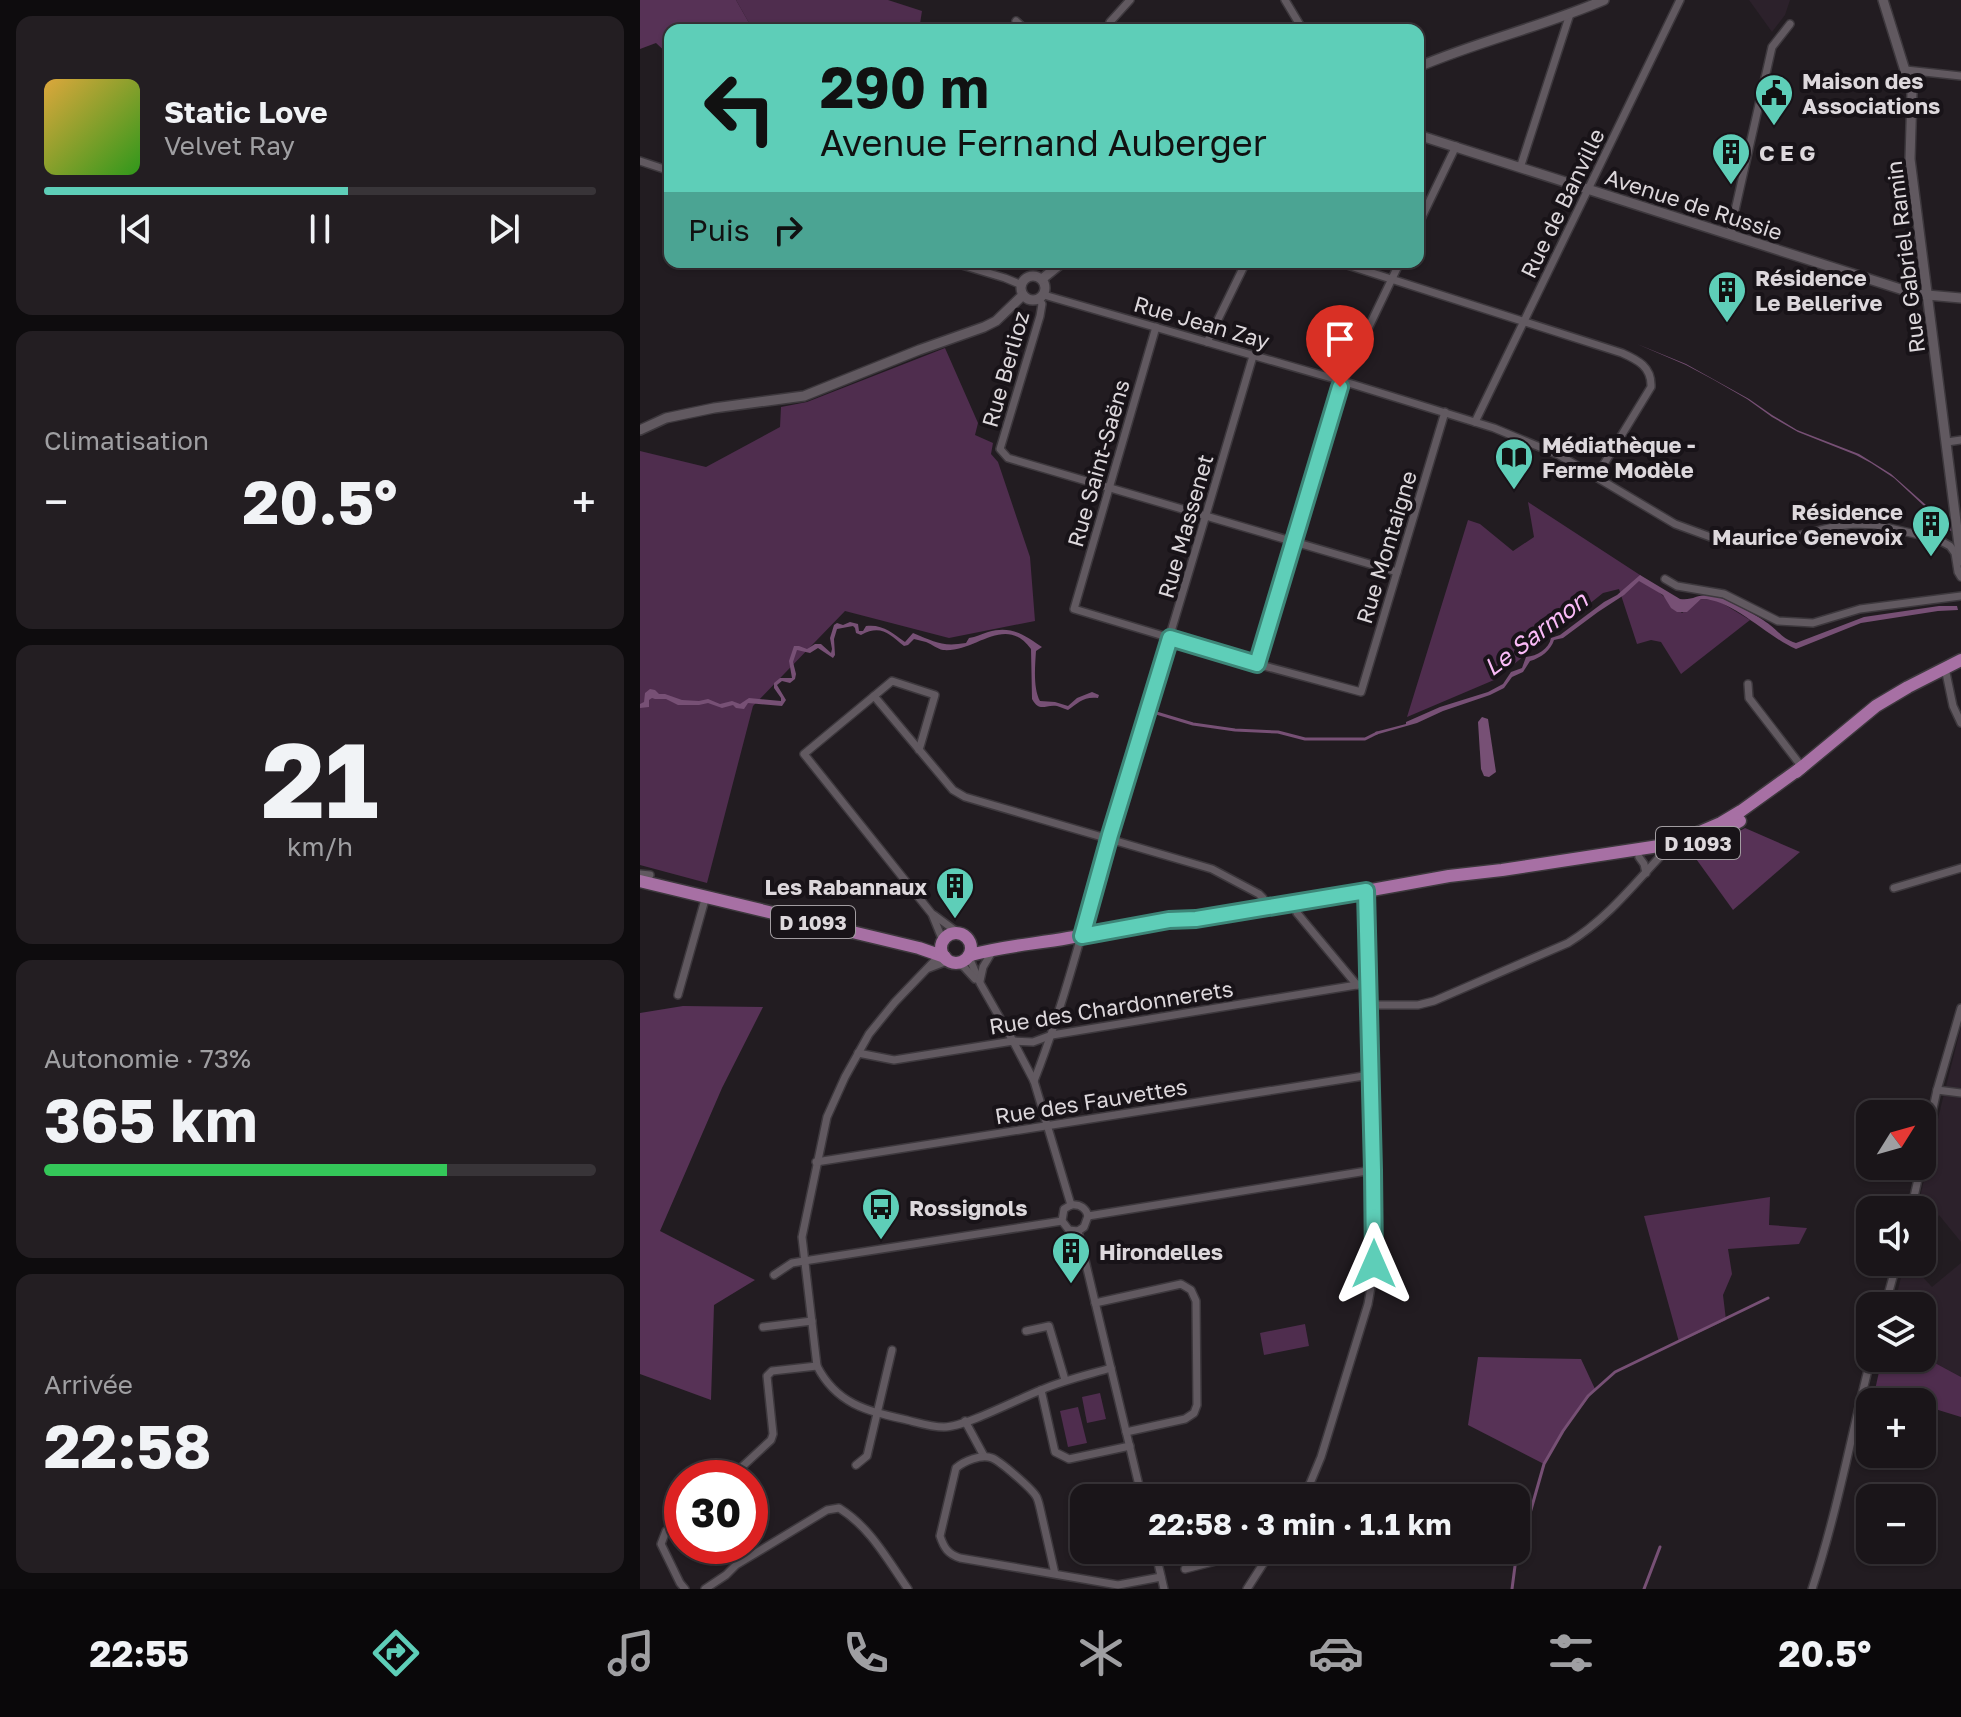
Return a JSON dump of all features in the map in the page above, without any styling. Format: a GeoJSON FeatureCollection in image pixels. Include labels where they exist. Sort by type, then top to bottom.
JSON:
{"type":"FeatureCollection","features":[{"type":"Feature","properties":{"kind":"main road","name":"D 1093"},"geometry":{"type":"LineString","coordinates":[[1571,860],[1662,854],[1699,843],[1726,830],[1746,817],[1876,706],[1961,660]]}},
{"type":"Feature","properties":{"kind":"main road","name":"D 1093"},"geometry":{"type":"LineString","coordinates":[[970,951],[978,945],[997,947],[1082,936],[1449,876],[1672,844],[1721,823],[1802,767]]}},
{"type":"Feature","properties":{"kind":"main road","name":"D 1093"},"geometry":{"type":"LineString","coordinates":[[643,876],[706,896],[946,955]]}},
{"type":"Feature","properties":{"kind":"main road"},"geometry":{"type":"LineString","coordinates":[[957,932],[962,934],[970,951],[962,962],[946,955],[946,936],[957,932]]}},
{"type":"Feature","properties":{"kind":"street"},"geometry":{"type":"LineString","coordinates":[[1110,24],[1130,0]]}},
{"type":"Feature","properties":{"kind":"street"},"geometry":{"type":"LineString","coordinates":[[1285,0],[1299,24]]}},
{"type":"Feature","properties":{"kind":"street"},"geometry":{"type":"LineString","coordinates":[[1424,65],[1604,0]]}},
{"type":"Feature","properties":{"kind":"street","name":"Rue de Banville"},"geometry":{"type":"LineString","coordinates":[[1475,422],[1680,0]]}},
{"type":"Feature","properties":{"kind":"street","name":"Rue Gabriel Ramin"},"geometry":{"type":"LineString","coordinates":[[1883,0],[1912,93],[1910,159],[1961,561]]}},
{"type":"Feature","properties":{"kind":"street"},"geometry":{"type":"LineString","coordinates":[[1520,168],[1570,14]]}},
{"type":"Feature","properties":{"kind":"street"},"geometry":{"type":"LineString","coordinates":[[1016,21],[1019,24]]}},
{"type":"Feature","properties":{"kind":"street"},"geometry":{"type":"LineString","coordinates":[[1733,235],[1731,228],[1772,47],[1790,24]]}},
{"type":"Feature","properties":{"kind":"street"},"geometry":{"type":"LineString","coordinates":[[1906,70],[1961,76]]}},
{"type":"Feature","properties":{"kind":"street","name":"Avenue de Russie"},"geometry":{"type":"LineString","coordinates":[[1424,137],[1916,294],[1961,298]]}},
{"type":"Feature","properties":{"kind":"street"},"geometry":{"type":"LineString","coordinates":[[1424,213],[1456,146]]}},
{"type":"Feature","properties":{"kind":"street"},"geometry":{"type":"LineString","coordinates":[[640,161],[664,169]]}},
{"type":"Feature","properties":{"kind":"street"},"geometry":{"type":"LineString","coordinates":[[972,268],[1005,278],[1023,290],[1029,299],[1042,297],[1046,289],[1042,279]]}},
{"type":"Feature","properties":{"kind":"street"},"geometry":{"type":"LineString","coordinates":[[1042,279],[1056,268]]}},
{"type":"Feature","properties":{"kind":"street"},"geometry":{"type":"LineString","coordinates":[[1207,342],[1243,268]]}},
{"type":"Feature","properties":{"kind":"street"},"geometry":{"type":"LineString","coordinates":[[1357,268],[1525,321],[1637,360],[1645,366],[1652,377],[1651,387],[1596,477]]}},
{"type":"Feature","properties":{"kind":"street"},"geometry":{"type":"LineString","coordinates":[[1170,638],[1257,664],[1342,381],[1397,268]]}},
{"type":"Feature","properties":{"kind":"street"},"geometry":{"type":"LineString","coordinates":[[640,430],[666,418],[714,408],[804,396],[984,327],[996,321],[1023,290],[1025,280],[1031,276],[1042,279]]}},
{"type":"Feature","properties":{"kind":"street","name":"Rue Jean Zay"},"geometry":{"type":"LineString","coordinates":[[1042,297],[1342,381],[1523,439],[1559,455],[1675,524],[1716,539],[1769,543],[1855,524],[1876,525],[1937,539],[1958,536]]}},
{"type":"Feature","properties":{"kind":"street","name":"Rue Berlioz"},"geometry":{"type":"LineString","coordinates":[[1042,297],[1040,316],[1000,449],[1008,458],[1108,487]]}},
{"type":"Feature","properties":{"kind":"street","name":"Rue Saint-Saëns"},"geometry":{"type":"LineString","coordinates":[[1156,327],[1074,609],[1170,638]]}},
{"type":"Feature","properties":{"kind":"street","name":"Rue Massenet"},"geometry":{"type":"LineString","coordinates":[[1034,1081],[1052,1035],[1082,936],[1253,356]]}},
{"type":"Feature","properties":{"kind":"street","name":"Rue Montaigne"},"geometry":{"type":"LineString","coordinates":[[1257,664],[1361,692],[1445,412]]}},
{"type":"Feature","properties":{"kind":"street"},"geometry":{"type":"LineString","coordinates":[[1947,442],[1961,440]]}},
{"type":"Feature","properties":{"kind":"street"},"geometry":{"type":"LineString","coordinates":[[1108,487],[1397,572]]}},
{"type":"Feature","properties":{"kind":"street"},"geometry":{"type":"LineString","coordinates":[[1937,539],[1950,546],[1955,553],[1961,577]]}},
{"type":"Feature","properties":{"kind":"street"},"geometry":{"type":"LineString","coordinates":[[1665,579],[1690,590],[1724,594],[1778,621],[1813,623],[1860,609],[1961,596]]}},
{"type":"Feature","properties":{"kind":"street"},"geometry":{"type":"LineString","coordinates":[[1945,668],[1953,706],[1961,723]]}},
{"type":"Feature","properties":{"kind":"street"},"geometry":{"type":"LineString","coordinates":[[919,750],[935,695],[892,681],[804,754],[932,914],[957,932]]}},
{"type":"Feature","properties":{"kind":"street"},"geometry":{"type":"LineString","coordinates":[[1748,684],[1749,698],[1802,767]]}},
{"type":"Feature","properties":{"kind":"street"},"geometry":{"type":"LineString","coordinates":[[874,696],[953,790],[965,797],[1212,869],[1259,894],[1265,907]]}},
{"type":"Feature","properties":{"kind":"street"},"geometry":{"type":"LineString","coordinates":[[1369,1005],[1418,1005],[1434,1001],[1568,943],[1599,921],[1672,844]]}},
{"type":"Feature","properties":{"kind":"street"},"geometry":{"type":"LineString","coordinates":[[1639,857],[1646,873]]}},
{"type":"Feature","properties":{"kind":"street"},"geometry":{"type":"LineString","coordinates":[[1894,888],[1961,868]]}},
{"type":"Feature","properties":{"kind":"street"},"geometry":{"type":"LineString","coordinates":[[1310,1484],[1368,1304],[1374,1270],[1366,891]]}},
{"type":"Feature","properties":{"kind":"street"},"geometry":{"type":"LineString","coordinates":[[678,995],[706,896]]}},
{"type":"Feature","properties":{"kind":"street"},"geometry":{"type":"LineString","coordinates":[[1294,903],[1297,913],[1357,985]]}},
{"type":"Feature","properties":{"kind":"street"},"geometry":{"type":"LineString","coordinates":[[932,914],[946,955],[980,983]]}},
{"type":"Feature","properties":{"kind":"street"},"geometry":{"type":"LineString","coordinates":[[980,983],[983,967],[997,947]]}},
{"type":"Feature","properties":{"kind":"street"},"geometry":{"type":"LineString","coordinates":[[919,948],[927,969]]}},
{"type":"Feature","properties":{"kind":"street"},"geometry":{"type":"LineString","coordinates":[[970,951],[980,983],[1034,1081],[1071,1205]]}},
{"type":"Feature","properties":{"kind":"street"},"geometry":{"type":"LineString","coordinates":[[946,955],[927,969],[869,1034],[827,1117],[802,1237],[817,1366],[834,1391],[853,1404],[877,1413],[945,1427],[1065,1380],[1111,1368]]}},
{"type":"Feature","properties":{"kind":"street","name":"Rue des Chardonnerets"},"geometry":{"type":"LineString","coordinates":[[858,1053],[894,1060],[1013,1041],[1033,1042],[1052,1035],[1369,983]]}},
{"type":"Feature","properties":{"kind":"street"},"geometry":{"type":"LineString","coordinates":[[1935,1100],[1961,1008]]}},
{"type":"Feature","properties":{"kind":"street","name":"Rue des Fauvettes"},"geometry":{"type":"LineString","coordinates":[[816,1162],[1370,1075]]}},
{"type":"Feature","properties":{"kind":"street"},"geometry":{"type":"LineString","coordinates":[[1937,1090],[1961,1093]]}},
{"type":"Feature","properties":{"kind":"street"},"geometry":{"type":"LineString","coordinates":[[1088,1216],[1373,1170]]}},
{"type":"Feature","properties":{"kind":"street"},"geometry":{"type":"LineString","coordinates":[[1071,1205],[1084,1208],[1088,1216],[1086,1224],[1078,1231],[1069,1230],[1062,1221],[1064,1209],[1071,1205]]}},
{"type":"Feature","properties":{"kind":"street"},"geometry":{"type":"LineString","coordinates":[[774,1275],[792,1263],[1062,1221]]}},
{"type":"Feature","properties":{"kind":"street"},"geometry":{"type":"LineString","coordinates":[[1078,1231],[1139,1484]]}},
{"type":"Feature","properties":{"kind":"street"},"geometry":{"type":"LineString","coordinates":[[1095,1303],[1181,1284],[1191,1290],[1196,1301],[1197,1405],[1194,1413],[1185,1419],[1126,1432]]}},
{"type":"Feature","properties":{"kind":"street"},"geometry":{"type":"LineString","coordinates":[[763,1327],[812,1321]]}},
{"type":"Feature","properties":{"kind":"street"},"geometry":{"type":"LineString","coordinates":[[1026,1331],[1049,1326],[1065,1380]]}},
{"type":"Feature","properties":{"kind":"street"},"geometry":{"type":"LineString","coordinates":[[856,1465],[867,1456],[892,1350]]}},
{"type":"Feature","properties":{"kind":"street"},"geometry":{"type":"LineString","coordinates":[[749,1460],[771,1440],[773,1434],[769,1373],[817,1366]]}},
{"type":"Feature","properties":{"kind":"street"},"geometry":{"type":"LineString","coordinates":[[1812,1589],[1825,1550],[1867,1372]]}},
{"type":"Feature","properties":{"kind":"street"},"geometry":{"type":"LineString","coordinates":[[1041,1390],[1055,1452],[1069,1459],[1130,1446]]}},
{"type":"Feature","properties":{"kind":"street"},"geometry":{"type":"LineString","coordinates":[[965,1421],[984,1456]]}},
{"type":"Feature","properties":{"kind":"street"},"geometry":{"type":"LineString","coordinates":[[1055,1574],[1037,1497],[994,1458],[984,1456],[962,1462],[956,1468],[940,1536],[943,1547],[950,1555],[960,1558],[1118,1585],[1161,1577]]}},
{"type":"Feature","properties":{"kind":"street"},"geometry":{"type":"LineString","coordinates":[[705,1589],[736,1565],[833,1508],[846,1513],[872,1537],[908,1589]]}},
{"type":"Feature","properties":{"kind":"street"},"geometry":{"type":"LineString","coordinates":[[671,1564],[685,1589]]}},
{"type":"Feature","properties":{"kind":"street"},"geometry":{"type":"LineString","coordinates":[[1158,1564],[1164,1589]]}},
{"type":"Feature","properties":{"kind":"street"},"geometry":{"type":"LineString","coordinates":[[1185,1569],[1204,1564]]}},
{"type":"Feature","properties":{"kind":"street"},"geometry":{"type":"LineString","coordinates":[[1247,1589],[1262,1564]]}},
{"type":"Feature","properties":{"kind":"shaded area"},"geometry":{"type":"Polygon","coordinates":[[[640,0],[736,0],[750,24],[664,24],[664,50],[656,43],[640,49],[640,0]]]}},
{"type":"Feature","properties":{"kind":"shaded area"},"geometry":{"type":"Polygon","coordinates":[[[736,0],[888,0],[922,11],[920,24],[750,24],[736,0]]]}},
{"type":"Feature","properties":{"kind":"shaded area"},"geometry":{"type":"Polygon","coordinates":[[[1749,0],[1790,0],[1785,15],[1772,32],[1749,0]]]}},
{"type":"Feature","properties":{"kind":"shaded area"},"geometry":{"type":"Polygon","coordinates":[[[1637,344],[1686,364],[1749,399],[1797,430],[1859,454],[1891,474],[1953,529],[1951,531],[1894,478],[1871,463],[1798,432],[1714,380],[1637,344]]]}},
{"type":"Feature","properties":{"kind":"shaded area"},"geometry":{"type":"Polygon","coordinates":[[[945,348],[978,423],[975,435],[993,443],[991,454],[998,462],[1030,557],[1035,621],[949,638],[845,611],[753,706],[707,883],[640,865],[640,451],[706,467],[780,427],[781,407],[807,402],[945,348]]]}},
{"type":"Feature","properties":{"kind":"shaded area"},"geometry":{"type":"Polygon","coordinates":[[[1528,502],[1640,575],[1682,613],[1701,599],[1717,600],[1750,620],[1681,674],[1661,642],[1651,640],[1637,644],[1619,589],[1603,593],[1494,680],[1407,717],[1468,520],[1480,524],[1513,551],[1534,537],[1528,502]]]}},
{"type":"Feature","properties":{"kind":"shaded area"},"geometry":{"type":"Polygon","coordinates":[[[1640,575],[1680,599],[1712,595],[1737,605],[1796,643],[1864,617],[1939,606],[1957,606],[1958,610],[1861,623],[1796,649],[1737,611],[1713,600],[1701,599],[1687,612],[1677,612],[1663,595],[1639,581],[1563,638],[1554,640],[1545,653],[1530,661],[1523,672],[1512,677],[1504,688],[1417,723],[1375,735],[1375,732],[1406,724],[1440,707],[1503,684],[1511,672],[1522,668],[1526,657],[1542,651],[1551,638],[1617,595],[1640,575]]]}},
{"type":"Feature","properties":{"kind":"shaded area"},"geometry":{"type":"Polygon","coordinates":[[[858,624],[859,631],[866,626],[882,628],[905,642],[913,633],[951,644],[966,643],[969,638],[996,630],[1017,632],[1042,647],[1036,651],[1035,664],[1035,684],[1040,701],[1068,706],[1092,692],[1099,695],[1068,710],[1057,706],[1038,706],[1032,699],[1031,649],[1011,634],[1000,634],[967,646],[943,650],[914,639],[904,646],[879,630],[861,635],[856,633],[853,626],[837,629],[833,658],[818,648],[810,653],[797,650],[793,662],[795,679],[777,685],[786,700],[782,706],[748,703],[744,709],[733,705],[722,708],[708,703],[678,705],[666,699],[652,698],[649,707],[640,708],[645,693],[650,689],[682,700],[708,699],[720,704],[732,701],[740,704],[749,698],[781,701],[774,683],[780,678],[792,678],[789,661],[794,646],[807,649],[821,644],[831,653],[830,638],[834,625],[858,624]]]}},
{"type":"Feature","properties":{"kind":"shaded area"},"geometry":{"type":"Polygon","coordinates":[[[1482,717],[1488,719],[1496,772],[1489,777],[1484,776],[1481,769],[1478,722],[1482,717]]]}},
{"type":"Feature","properties":{"kind":"shaded area"},"geometry":{"type":"Polygon","coordinates":[[[1745,828],[1800,852],[1733,910],[1694,856],[1745,828]]]}},
{"type":"Feature","properties":{"kind":"shaded area"},"geometry":{"type":"Polygon","coordinates":[[[683,1006],[763,1007],[722,1088],[660,1231],[755,1280],[714,1305],[711,1400],[640,1374],[640,1013],[683,1006]]]}},
{"type":"Feature","properties":{"kind":"shaded area"},"geometry":{"type":"Polygon","coordinates":[[[1961,1027],[1961,1242],[1939,1215],[1936,1220],[1936,1196],[1920,1196],[1924,1180],[1936,1180],[1936,1128],[1961,1027]]]}},
{"type":"Feature","properties":{"kind":"shaded area"},"geometry":{"type":"Polygon","coordinates":[[[1770,1197],[1769,1225],[1807,1228],[1799,1244],[1728,1249],[1732,1274],[1723,1295],[1726,1320],[1679,1342],[1644,1216],[1770,1197]]]}},
{"type":"Feature","properties":{"kind":"shaded area"},"geometry":{"type":"Polygon","coordinates":[[[1961,1263],[1961,1377],[1936,1364],[1936,1292],[1897,1292],[1901,1276],[1922,1276],[1932,1287],[1961,1263]]]}},
{"type":"Feature","properties":{"kind":"shaded area"},"geometry":{"type":"Polygon","coordinates":[[[1305,1324],[1309,1346],[1264,1355],[1260,1333],[1305,1324]]]}},
{"type":"Feature","properties":{"kind":"shaded area"},"geometry":{"type":"Polygon","coordinates":[[[1478,1357],[1581,1359],[1595,1389],[1563,1431],[1544,1464],[1468,1425],[1478,1357]]]}},
{"type":"Feature","properties":{"kind":"shaded area"},"geometry":{"type":"Polygon","coordinates":[[[1936,1364],[1961,1377],[1961,1417],[1936,1409],[1936,1388],[1875,1388],[1879,1372],[1936,1372],[1936,1364]]]}},
{"type":"Feature","properties":{"kind":"shaded area"},"geometry":{"type":"Polygon","coordinates":[[[1100,1393],[1106,1419],[1087,1423],[1082,1397],[1100,1393]]]}},
{"type":"Feature","properties":{"kind":"shaded area"},"geometry":{"type":"Polygon","coordinates":[[[1078,1407],[1087,1443],[1068,1447],[1060,1411],[1078,1407]]]}},
{"type":"Feature","properties":{"kind":"waterway","name":"Le Sarmon"},"geometry":{"type":"LineString","coordinates":[[1153,712],[1193,724],[1278,732],[1305,739],[1365,739],[1377,733]]}},
{"type":"Feature","properties":{"kind":"waterway"},"geometry":{"type":"LineString","coordinates":[[1512,1589],[1515,1566],[1544,1464],[1588,1396],[1615,1372],[1768,1298]]}},
{"type":"Feature","properties":{"kind":"waterway"},"geometry":{"type":"LineString","coordinates":[[1644,1589],[1660,1547]]}},
{"type":"Feature","properties":{"kind":"place","name":"Maison des Associations"},"geometry":{"type":"Point","coordinates":[1774,127]}},
{"type":"Feature","properties":{"kind":"place","name":"C E G"},"geometry":{"type":"Point","coordinates":[1731,186]}},
{"type":"Feature","properties":{"kind":"place","name":"Résidence Le Bellerive"},"geometry":{"type":"Point","coordinates":[1727,324]}},
{"type":"Feature","properties":{"kind":"place","name":"Médiathèque - Ferme Modèle"},"geometry":{"type":"Point","coordinates":[1514,491]}},
{"type":"Feature","properties":{"kind":"place","name":"Résidence Maurice Genevoix"},"geometry":{"type":"Point","coordinates":[1931,558]}},
{"type":"Feature","properties":{"kind":"place","name":"Les Rabannaux"},"geometry":{"type":"Point","coordinates":[955,920]}},
{"type":"Feature","properties":{"kind":"place","name":"Rossignols"},"geometry":{"type":"Point","coordinates":[881,1241]}},
{"type":"Feature","properties":{"kind":"place","name":"Hirondelles"},"geometry":{"type":"Point","coordinates":[1071,1285]}},
{"type":"Feature","properties":{"kind":"route"},"geometry":{"type":"LineString","coordinates":[[1340,387],[1257,664],[1170,638],[1082,936],[1366,891],[1374,1264]]}}]}
